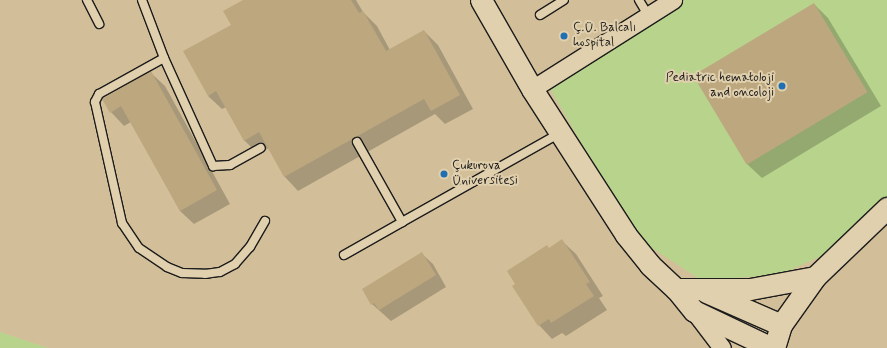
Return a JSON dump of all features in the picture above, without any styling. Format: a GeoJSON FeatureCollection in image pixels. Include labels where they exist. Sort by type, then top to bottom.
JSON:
{"type":"FeatureCollection","features":[{"type":"Feature","properties":{"kind":"street"},"geometry":{"type":"LineString","coordinates":[[481,0],[532,89],[626,235],[650,265],[676,289],[694,310],[722,348]]}},
{"type":"Feature","properties":{"kind":"street"},"geometry":{"type":"LineString","coordinates":[[532,89],[673,0]]}},
{"type":"Feature","properties":{"kind":"street"},"geometry":{"type":"LineString","coordinates":[[694,310],[773,348],[780,325],[815,277],[887,208]]}},
{"type":"Feature","properties":{"kind":"street"},"geometry":{"type":"LineString","coordinates":[[676,289],[750,289],[815,277]]}},
{"type":"Feature","properties":{"kind":"street"},"geometry":{"type":"LineString","coordinates":[[700,289],[780,325]]}},
{"type":"Feature","properties":{"kind":"lane"},"geometry":{"type":"LineString","coordinates":[[87,0],[99,24]]}},
{"type":"Feature","properties":{"kind":"lane"},"geometry":{"type":"LineString","coordinates":[[142,0],[164,58],[213,166],[230,165],[261,148]]}},
{"type":"Feature","properties":{"kind":"lane"},"geometry":{"type":"LineString","coordinates":[[540,15],[564,0]]}},
{"type":"Feature","properties":{"kind":"lane"},"geometry":{"type":"LineString","coordinates":[[638,0],[648,16]]}},
{"type":"Feature","properties":{"kind":"lane"},"geometry":{"type":"LineString","coordinates":[[164,58],[99,94],[95,102],[122,223],[139,248],[155,259],[182,273],[205,274],[220,272],[235,264],[250,247],[265,222]]}},
{"type":"Feature","properties":{"kind":"lane"},"geometry":{"type":"LineString","coordinates":[[344,256],[560,133]]}},
{"type":"Feature","properties":{"kind":"lane"},"geometry":{"type":"LineString","coordinates":[[357,142],[402,222]]}},
{"type":"Feature","properties":{"kind":"shaded area","name":"Çukurova Üniversitesi"},"geometry":{"type":"Polygon","coordinates":[[[0,0],[887,0],[887,348],[0,348],[0,0]]]}},
{"type":"Feature","properties":{"kind":"green space"},"geometry":{"type":"Polygon","coordinates":[[[679,0],[887,0],[887,205],[846,245],[779,275],[701,280],[635,237],[547,83],[679,0]]]}},
{"type":"Feature","properties":{"kind":"green space"},"geometry":{"type":"Polygon","coordinates":[[[0,332],[48,348],[0,348],[0,332]]]}},
{"type":"Feature","properties":{"kind":"building"},"geometry":{"type":"Polygon","coordinates":[[[243,0],[351,0],[359,13],[363,11],[386,51],[424,30],[460,95],[431,111],[424,99],[284,177],[259,132],[244,141],[216,91],[208,96],[183,51],[231,25],[223,11],[243,0]]]}},
{"type":"Feature","properties":{"kind":"building","name":"Pediatric hematoloji and oncoloji"},"geometry":{"type":"Polygon","coordinates":[[[814,3],[868,92],[747,165],[693,76],[814,3]]]}},
{"type":"Feature","properties":{"kind":"building"},"geometry":{"type":"Polygon","coordinates":[[[151,71],[217,190],[180,211],[121,106],[110,113],[102,99],[151,71]]]}},
{"type":"Feature","properties":{"kind":"building"},"geometry":{"type":"Polygon","coordinates":[[[562,239],[590,282],[586,284],[594,296],[551,323],[549,319],[538,326],[512,286],[515,284],[507,271],[547,245],[549,248],[562,239]]]}},
{"type":"Feature","properties":{"kind":"building"},"geometry":{"type":"Polygon","coordinates":[[[422,252],[436,275],[379,310],[374,303],[371,305],[362,289],[422,252]]]}},
{"type":"Feature","properties":{"kind":"place","name":"Ç.Ü. Balcalı hospital"},"geometry":{"type":"Point","coordinates":[564,36]}},
{"type":"Feature","properties":{"kind":"place","name":"Pediatric hematoloji and oncoloji"},"geometry":{"type":"Point","coordinates":[782,86]}},
{"type":"Feature","properties":{"kind":"place","name":"Çukurova Üniversitesi"},"geometry":{"type":"Point","coordinates":[444,174]}}]}
